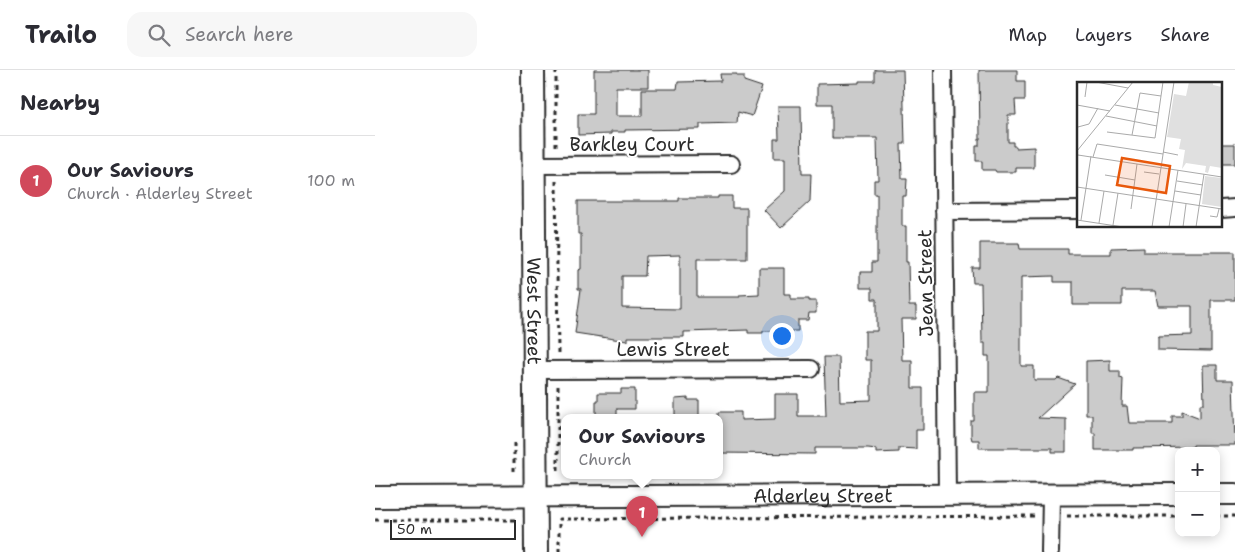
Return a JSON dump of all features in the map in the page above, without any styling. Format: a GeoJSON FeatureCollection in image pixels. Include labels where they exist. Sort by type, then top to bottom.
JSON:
{"type":"FeatureCollection","features":[{"type":"Feature","properties":{"kind":"main road","name":"West Street"},"geometry":{"type":"LineString","coordinates":[[533,70],[534,165],[547,370],[536,496],[536,552]]}},
{"type":"Feature","properties":{"kind":"street","name":"Jean Street"},"geometry":{"type":"LineString","coordinates":[[943,70],[947,495]]}},
{"type":"Feature","properties":{"kind":"street","name":"Barkley Court"},"geometry":{"type":"LineString","coordinates":[[534,165],[731,164]]}},
{"type":"Feature","properties":{"kind":"street"},"geometry":{"type":"LineString","coordinates":[[944,211],[1077,210]]}},
{"type":"Feature","properties":{"kind":"street","name":"Lewis Street"},"geometry":{"type":"LineString","coordinates":[[547,370],[811,369]]}},
{"type":"Feature","properties":{"kind":"street","name":"Alderley Street"},"geometry":{"type":"LineString","coordinates":[[375,497],[1175,494]]}},
{"type":"Feature","properties":{"kind":"street"},"geometry":{"type":"LineString","coordinates":[[1220,494],[1235,494]]}},
{"type":"Feature","properties":{"kind":"street"},"geometry":{"type":"LineString","coordinates":[[1050,552],[1051,495]]}},
{"type":"Feature","properties":{"kind":"path"},"geometry":{"type":"LineString","coordinates":[[556,70],[556,164],[547,370],[558,472]]}},
{"type":"Feature","properties":{"kind":"path"},"geometry":{"type":"LineString","coordinates":[[559,552],[559,519],[1175,516]]}},
{"type":"Feature","properties":{"kind":"path"},"geometry":{"type":"LineString","coordinates":[[1220,516],[1235,516]]}},
{"type":"Feature","properties":{"kind":"path"},"geometry":{"type":"LineString","coordinates":[[375,520],[515,520]]}},
{"type":"Feature","properties":{"kind":"building"},"geometry":{"type":"Polygon","coordinates":[[[594,70],[648,70],[648,87],[616,87],[616,116],[642,116],[642,89],[677,89],[678,82],[721,81],[720,74],[744,76],[744,81],[762,87],[752,116],[738,112],[737,123],[700,124],[700,129],[625,130],[625,132],[611,132],[611,134],[578,135],[578,114],[594,114],[594,70]]]}},
{"type":"Feature","properties":{"kind":"building"},"geometry":{"type":"Polygon","coordinates":[[[875,70],[903,70],[905,144],[901,144],[902,179],[907,179],[906,196],[902,196],[902,226],[906,226],[909,306],[916,306],[916,319],[901,319],[902,360],[912,360],[912,388],[923,388],[923,430],[916,430],[916,449],[899,448],[899,452],[876,453],[876,449],[868,448],[815,448],[815,454],[723,453],[723,414],[719,414],[719,412],[741,412],[741,420],[775,419],[775,394],[798,394],[798,416],[826,416],[824,357],[839,357],[840,401],[871,400],[871,360],[865,360],[865,331],[877,331],[877,299],[872,299],[872,288],[860,288],[860,272],[872,272],[872,262],[877,262],[877,194],[874,194],[874,180],[878,180],[877,138],[832,138],[832,104],[817,104],[817,84],[875,81],[875,70]]]}},
{"type":"Feature","properties":{"kind":"building"},"geometry":{"type":"Polygon","coordinates":[[[979,70],[1017,70],[1017,81],[1025,81],[1025,100],[1015,100],[1016,115],[1008,115],[1008,142],[1013,142],[1013,146],[1016,146],[1016,148],[1034,147],[1034,168],[1016,168],[1016,172],[996,172],[995,170],[982,170],[982,161],[976,161],[976,146],[979,146],[980,139],[979,70]]]}},
{"type":"Feature","properties":{"kind":"building"},"geometry":{"type":"Polygon","coordinates":[[[778,106],[801,106],[802,174],[811,174],[810,201],[781,228],[764,210],[785,191],[785,158],[774,158],[774,139],[779,139],[778,106]]]}},
{"type":"Feature","properties":{"kind":"building"},"geometry":{"type":"Polygon","coordinates":[[[1223,144],[1235,144],[1235,164],[1223,164],[1223,144]]]}},
{"type":"Feature","properties":{"kind":"building"},"geometry":{"type":"Polygon","coordinates":[[[718,196],[732,196],[732,208],[747,208],[747,259],[697,259],[697,297],[739,297],[739,295],[759,294],[759,268],[784,268],[784,294],[791,294],[791,299],[816,301],[816,313],[809,313],[808,320],[798,320],[798,331],[763,331],[763,333],[748,333],[748,330],[684,332],[684,337],[627,337],[627,341],[575,333],[581,289],[578,289],[578,270],[581,269],[581,234],[578,234],[578,201],[679,201],[679,198],[718,198],[718,196]],[[680,255],[646,256],[645,276],[622,276],[622,308],[680,309],[680,255]]]}},
{"type":"Feature","properties":{"kind":"building"},"geometry":{"type":"Polygon","coordinates":[[[980,243],[1019,243],[1020,249],[1068,249],[1068,254],[1111,254],[1111,248],[1144,247],[1144,252],[1235,252],[1235,300],[1211,300],[1211,351],[1158,350],[1158,336],[1192,335],[1192,306],[1158,306],[1155,291],[1122,291],[1122,305],[1073,305],[1073,282],[1054,282],[1054,276],[1021,277],[1021,366],[1034,366],[1034,380],[1056,380],[1058,378],[1075,384],[1038,418],[1066,419],[1066,452],[1052,452],[1052,448],[979,448],[979,440],[972,440],[971,436],[971,421],[974,421],[974,392],[989,392],[989,356],[985,356],[985,343],[982,343],[981,283],[973,283],[972,268],[980,268],[980,243]]]}},
{"type":"Feature","properties":{"kind":"building"},"geometry":{"type":"Polygon","coordinates":[[[1110,360],[1110,371],[1120,371],[1120,378],[1123,379],[1122,406],[1127,406],[1129,423],[1172,423],[1172,416],[1182,416],[1182,411],[1200,418],[1200,404],[1204,404],[1203,365],[1217,365],[1217,380],[1233,380],[1235,445],[1095,450],[1095,433],[1092,433],[1092,415],[1086,415],[1086,361],[1110,360]]]}},
{"type":"Feature","properties":{"kind":"building"},"geometry":{"type":"Polygon","coordinates":[[[621,389],[635,389],[635,409],[617,409],[617,414],[596,414],[598,393],[621,393],[621,389]]]}},
{"type":"Feature","properties":{"kind":"building"},"geometry":{"type":"Polygon","coordinates":[[[688,398],[688,400],[699,400],[699,414],[675,414],[675,399],[688,398]]]}},
{"type":"Feature","properties":{"kind":"place","name":"Our Saviours"},"geometry":{"type":"Point","coordinates":[642,537]}}]}
